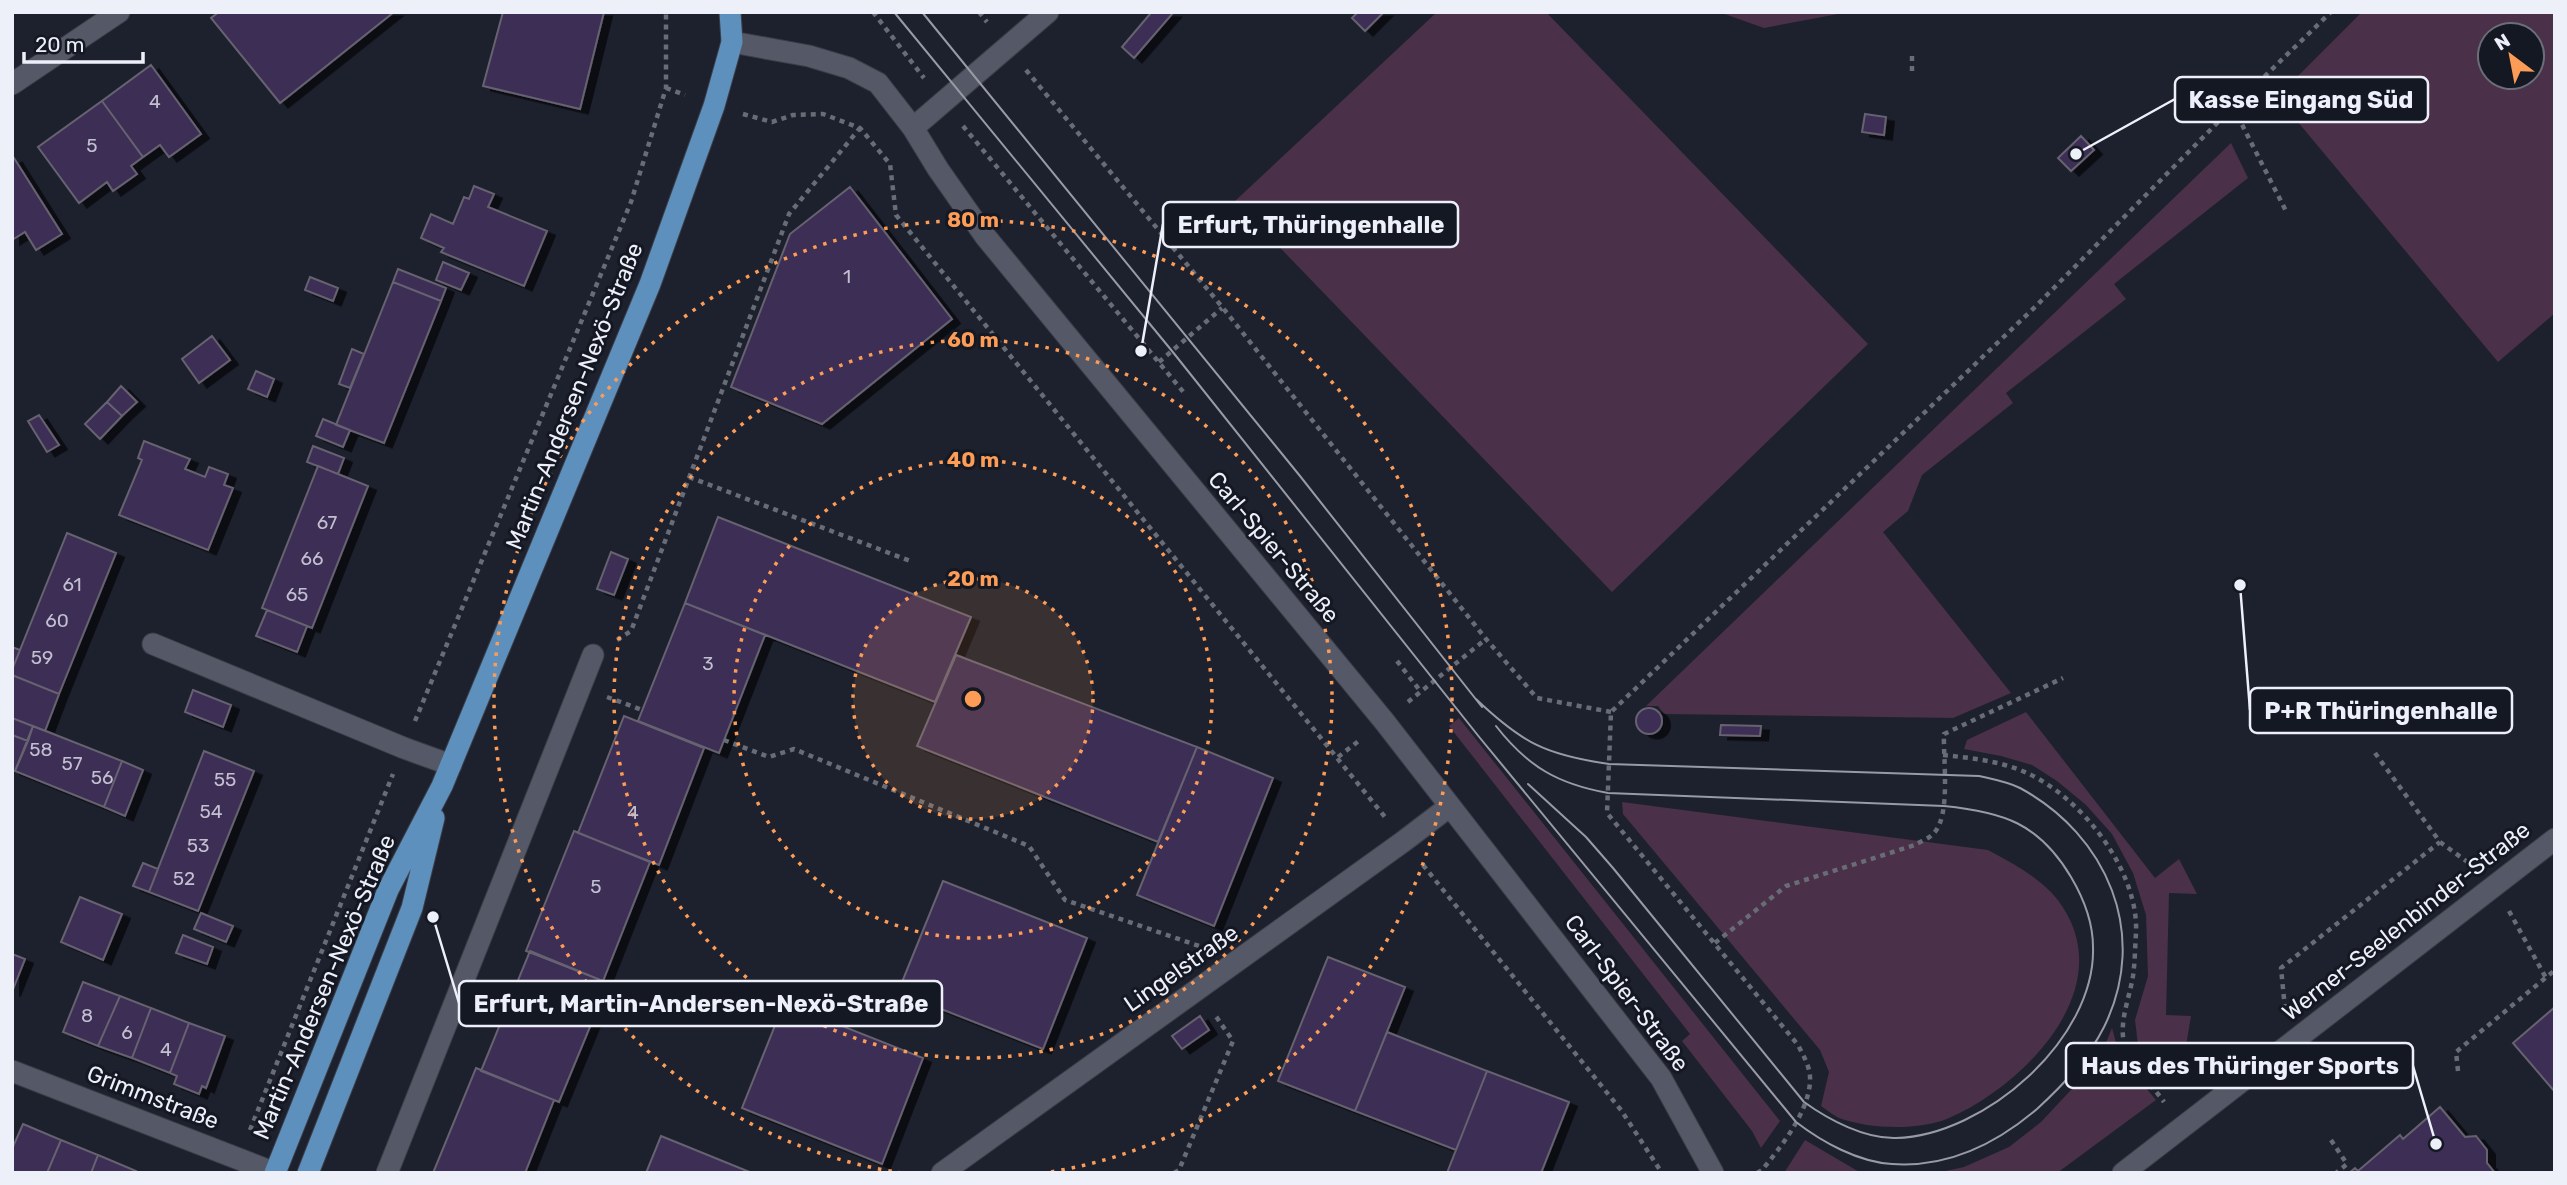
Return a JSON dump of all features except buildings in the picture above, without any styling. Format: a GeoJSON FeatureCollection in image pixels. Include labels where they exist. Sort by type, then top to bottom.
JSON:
{"type":"FeatureCollection","features":[{"type":"Feature","properties":{"kind":"main road","name":"Martin-Andersen-Nexö-Straße"},"geometry":{"type":"LineString","coordinates":[[275,1173],[388,890],[442,786],[650,284],[714,106],[732,42],[730,12]]}},
{"type":"Feature","properties":{"kind":"main road","name":"Martin-Andersen-Nexö-Straße"},"geometry":{"type":"LineString","coordinates":[[308,1173],[412,908],[442,786]]}},
{"type":"Feature","properties":{"kind":"street"},"geometry":{"type":"LineString","coordinates":[[12,84],[119,12]]}},
{"type":"Feature","properties":{"kind":"street"},"geometry":{"type":"LineString","coordinates":[[913,128],[1048,12]]}},
{"type":"Feature","properties":{"kind":"street","name":"Carl-Spier-Straße"},"geometry":{"type":"LineString","coordinates":[[732,42],[809,56],[849,68],[878,83],[913,128],[985,236],[1384,721],[1661,1078],[1713,1173]]}},
{"type":"Feature","properties":{"kind":"street"},"geometry":{"type":"LineString","coordinates":[[153,644],[451,765]]}},
{"type":"Feature","properties":{"kind":"street"},"geometry":{"type":"LineString","coordinates":[[387,1173],[593,655]]}},
{"type":"Feature","properties":{"kind":"street","name":"Lingelstraße"},"geometry":{"type":"LineString","coordinates":[[942,1173],[1450,806]]}},
{"type":"Feature","properties":{"kind":"street","name":"Werner-Seelenbinder-Straße"},"geometry":{"type":"LineString","coordinates":[[2123,1173],[2555,839]]}},
{"type":"Feature","properties":{"kind":"street","name":"Grimmstraße"},"geometry":{"type":"LineString","coordinates":[[12,1071],[275,1173]]}},
{"type":"Feature","properties":{"kind":"path"},"geometry":{"type":"LineString","coordinates":[[239,1159],[404,748],[631,201],[666,88],[666,12]]}},
{"type":"Feature","properties":{"kind":"path"},"geometry":{"type":"LineString","coordinates":[[873,12],[944,103],[1185,394]]}},
{"type":"Feature","properties":{"kind":"path"},"geometry":{"type":"LineString","coordinates":[[979,12],[1223,307],[1486,639],[1537,698],[1611,712]]}},
{"type":"Feature","properties":{"kind":"path"},"geometry":{"type":"LineString","coordinates":[[1758,1173],[1784,1144],[1796,1122],[1810,1082],[1808,1063],[1798,1045],[1607,813],[1611,712],[2036,306],[2331,12]]}},
{"type":"Feature","properties":{"kind":"path"},"geometry":{"type":"LineString","coordinates":[[1912,56],[1912,71]]}},
{"type":"Feature","properties":{"kind":"path"},"geometry":{"type":"LineString","coordinates":[[666,88],[714,106],[772,122],[793,115],[823,114],[860,128],[890,164],[896,215],[1621,1110],[1662,1173]]}},
{"type":"Feature","properties":{"kind":"path"},"geometry":{"type":"LineString","coordinates":[[2233,107],[2286,211]]}},
{"type":"Feature","properties":{"kind":"path"},"geometry":{"type":"LineString","coordinates":[[593,655],[631,631],[789,214],[860,128]]}},
{"type":"Feature","properties":{"kind":"path"},"geometry":{"type":"LineString","coordinates":[[1159,362],[1223,307]]}},
{"type":"Feature","properties":{"kind":"path"},"geometry":{"type":"LineString","coordinates":[[689,477],[913,562]]}},
{"type":"Feature","properties":{"kind":"path"},"geometry":{"type":"LineString","coordinates":[[1397,661],[1421,692],[1486,639]]}},
{"type":"Feature","properties":{"kind":"path"},"geometry":{"type":"LineString","coordinates":[[1715,944],[1786,886],[1915,845],[1933,834],[1942,821],[1943,813],[1944,734],[2063,678]]}},
{"type":"Feature","properties":{"kind":"path"},"geometry":{"type":"LineString","coordinates":[[724,740],[769,757],[794,749],[1029,846],[1065,900],[1239,960]]}},
{"type":"Feature","properties":{"kind":"path"},"geometry":{"type":"LineString","coordinates":[[2375,753],[2440,842],[2471,864],[2515,920],[2546,978]]}},
{"type":"Feature","properties":{"kind":"path"},"geometry":{"type":"LineString","coordinates":[[1943,755],[1979,758],[2027,773],[2076,805],[2109,847],[2131,892],[2136,929],[2133,976],[2123,1019],[2126,1051],[2182,1128]]}},
{"type":"Feature","properties":{"kind":"path"},"geometry":{"type":"LineString","coordinates":[[2289,1045],[2281,968],[2440,842]]}},
{"type":"Feature","properties":{"kind":"path"},"geometry":{"type":"LineString","coordinates":[[2458,1071],[2456,1052],[2555,970]]}},
{"type":"Feature","properties":{"kind":"path"},"geometry":{"type":"LineString","coordinates":[[1174,1173],[1179,1170],[1233,1041],[1197,989]]}},
{"type":"Feature","properties":{"kind":"path"},"geometry":{"type":"LineString","coordinates":[[2331,1140],[2347,1164],[2336,1173]]}},
{"type":"Feature","properties":{"kind":"shaded area"},"geometry":{"type":"Polygon","coordinates":[[[1437,12],[1546,12],[1868,344],[1612,592],[1235,201],[1437,12]]]}},
{"type":"Feature","properties":{"kind":"shaded area"},"geometry":{"type":"Polygon","coordinates":[[[1719,12],[1849,12],[1764,28],[1719,12]]]}},
{"type":"Feature","properties":{"kind":"shaded area"},"geometry":{"type":"Polygon","coordinates":[[[2362,12],[2555,12],[2555,313],[2498,362],[2277,97],[2362,12]]]}},
{"type":"Feature","properties":{"kind":"shaded area"},"geometry":{"type":"Polygon","coordinates":[[[2231,143],[2248,178],[2114,284],[2126,299],[2006,393],[2013,403],[1922,475],[1908,511],[1883,532],[2011,693],[1953,718],[1664,714],[1658,706],[1646,706],[2231,143]]]}},
{"type":"Feature","properties":{"kind":"shaded area"},"geometry":{"type":"Polygon","coordinates":[[[2026,712],[2155,878],[2179,859],[2197,894],[2169,893],[2166,1015],[2191,1016],[2184,1058],[2162,1077],[2138,1045],[2135,1020],[2148,976],[2146,915],[2133,873],[2112,834],[2086,805],[2032,765],[1964,749],[1967,740],[2026,712]]]}},
{"type":"Feature","properties":{"kind":"shaded area"},"geometry":{"type":"Polygon","coordinates":[[[1459,718],[1780,1121],[1761,1148],[1752,1131],[1682,1041],[1690,1034],[1449,726],[1459,718]]]}},
{"type":"Feature","properties":{"kind":"shaded area"},"geometry":{"type":"Polygon","coordinates":[[[1622,802],[1988,850],[2034,877],[2057,899],[2075,932],[2079,965],[2072,997],[2057,1028],[2034,1057],[2007,1082],[1978,1103],[1949,1118],[1909,1127],[1879,1126],[1839,1118],[1821,1106],[1829,1072],[1820,1050],[1623,814],[1622,802]]]}},
{"type":"Feature","properties":{"kind":"shaded area"},"geometry":{"type":"Polygon","coordinates":[[[2112,1028],[2120,1057],[2156,1100],[2057,1173],[1936,1173],[1964,1167],[2009,1147],[2041,1122],[2099,1060],[2112,1028]]]}},
{"type":"Feature","properties":{"kind":"shaded area"},"geometry":{"type":"Polygon","coordinates":[[[1805,1140],[1861,1173],[1784,1173],[1805,1140]]]}},
{"type":"Feature","properties":{"kind":"tram line"},"geometry":{"type":"LineString","coordinates":[[894,12],[1172,351],[1480,738],[1796,1122],[1841,1150],[1866,1159],[1892,1164],[1913,1164],[1952,1158],[1988,1143],[2037,1109],[2074,1071],[2104,1027],[2117,992],[2123,957],[2121,923],[2112,890],[2097,860],[2076,832],[2050,808],[2020,788],[1979,776],[1609,764],[1568,756],[1536,745],[1507,726],[1476,699]]}},
{"type":"Feature","properties":{"kind":"tram line"},"geometry":{"type":"LineString","coordinates":[[922,12],[1300,476],[1482,707]]}},
{"type":"Feature","properties":{"kind":"tram line"},"geometry":{"type":"LineString","coordinates":[[1496,726],[1520,753],[1545,772],[1574,785],[1608,793],[1944,806],[2002,817],[2032,832],[2046,844],[2059,859],[2080,894],[2093,938],[2089,982],[2076,1015],[2055,1047],[2029,1076],[1998,1101],[1964,1120],[1930,1133],[1896,1138],[1860,1132],[1836,1122],[1804,1102],[1613,868],[1586,837],[1528,784]]}},
{"type":"Feature","properties":{"kind":"place","name":"Kasse Eingang Süd"},"geometry":{"type":"Point","coordinates":[2076,154]}},
{"type":"Feature","properties":{"kind":"place","name":"Erfurt, Thüringenhalle"},"geometry":{"type":"Point","coordinates":[1141,351]}},
{"type":"Feature","properties":{"kind":"place","name":"P+R Thüringenhalle"},"geometry":{"type":"Point","coordinates":[2240,585]}},
{"type":"Feature","properties":{"kind":"place","name":"Erfurt, Martin-Andersen-Nexö-Straße"},"geometry":{"type":"Point","coordinates":[433,917]}},
{"type":"Feature","properties":{"kind":"place","name":"Haus des Thüringer Sports"},"geometry":{"type":"Point","coordinates":[2436,1144]}}]}
